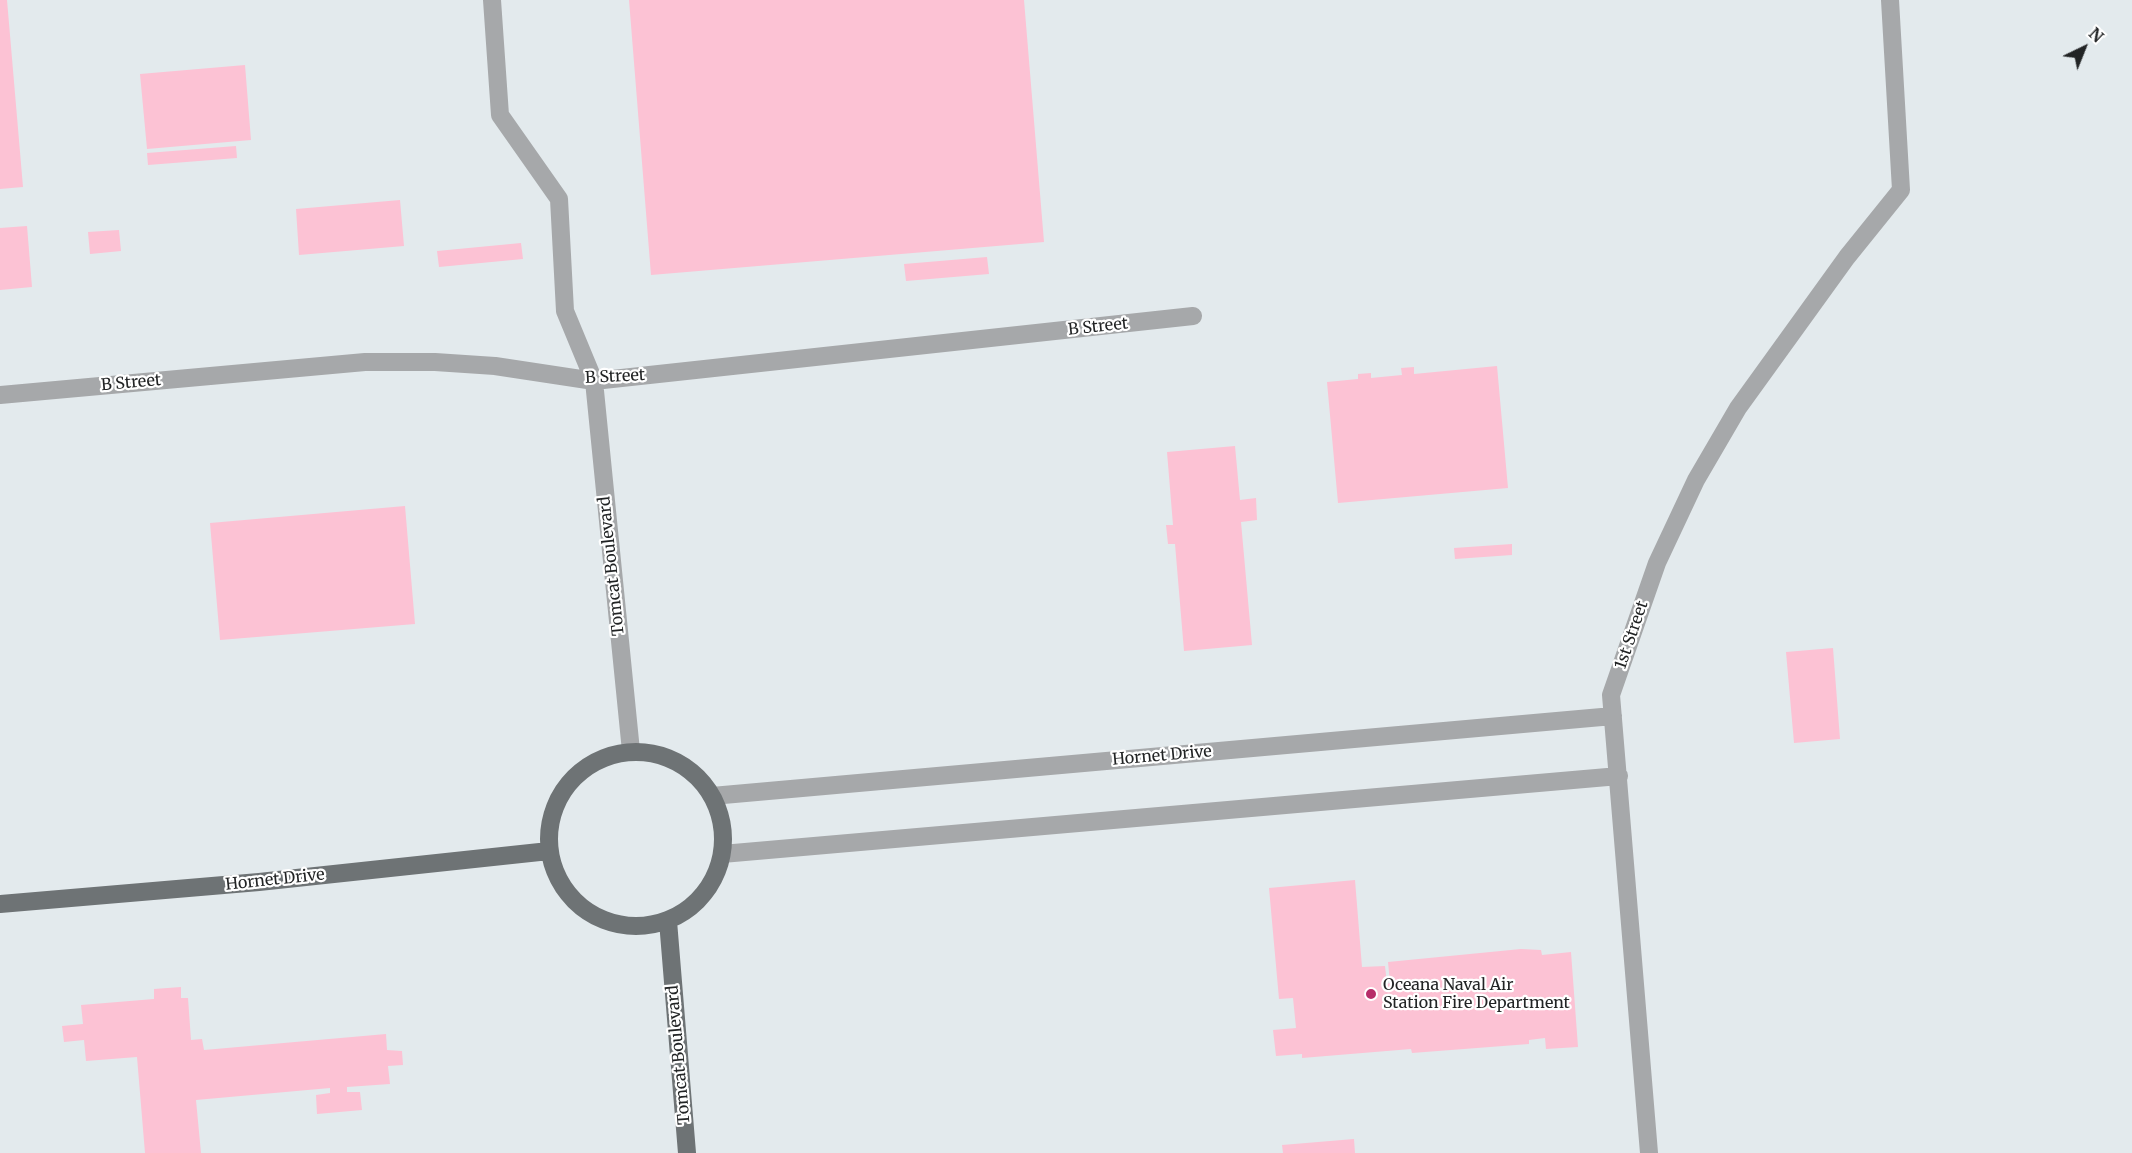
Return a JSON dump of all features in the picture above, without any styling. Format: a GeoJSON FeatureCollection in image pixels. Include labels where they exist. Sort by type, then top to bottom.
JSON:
{"type":"FeatureCollection","features":[{"type":"Feature","properties":{"kind":"main road"},"geometry":{"type":"LineString","coordinates":[[631,751],[655,753],[678,762],[698,776],[712,796],[723,824],[722,854],[716,876],[704,895],[688,910],[668,921],[642,927],[616,924],[591,914],[571,898],[557,876],[549,851],[550,822],[560,795],[578,772],[603,757],[631,751]]}},
{"type":"Feature","properties":{"kind":"main road","name":"Hornet Drive"},"geometry":{"type":"LineString","coordinates":[[0,904],[259,882],[549,851]]}},
{"type":"Feature","properties":{"kind":"main road","name":"Tomcat Boulevard"},"geometry":{"type":"LineString","coordinates":[[668,921],[687,1153]]}},
{"type":"Feature","properties":{"kind":"street","name":"Tomcat Boulevard"},"geometry":{"type":"LineString","coordinates":[[492,0],[500,115],[559,199],[565,311],[594,381],[631,751]]}},
{"type":"Feature","properties":{"kind":"street","name":"1st Street"},"geometry":{"type":"LineString","coordinates":[[1649,1153],[1611,695],[1657,563],[1696,480],[1738,408],[1847,257],[1901,190],[1890,0]]}},
{"type":"Feature","properties":{"kind":"street","name":"B Street"},"geometry":{"type":"LineString","coordinates":[[0,395],[365,362],[435,362],[495,366],[594,381],[1193,316]]}},
{"type":"Feature","properties":{"kind":"street","name":"Hornet Drive"},"geometry":{"type":"LineString","coordinates":[[712,796],[1613,716]]}},
{"type":"Feature","properties":{"kind":"street"},"geometry":{"type":"LineString","coordinates":[[722,854],[1619,776]]}},
{"type":"Feature","properties":{"kind":"building"},"geometry":{"type":"Polygon","coordinates":[[[0,0],[7,0],[23,187],[0,189],[0,0]]]}},
{"type":"Feature","properties":{"kind":"building"},"geometry":{"type":"Polygon","coordinates":[[[629,0],[1024,0],[1044,242],[651,275],[629,0]]]}},
{"type":"Feature","properties":{"kind":"building"},"geometry":{"type":"Polygon","coordinates":[[[245,65],[251,140],[147,149],[140,74],[245,65]]]}},
{"type":"Feature","properties":{"kind":"building"},"geometry":{"type":"Polygon","coordinates":[[[236,146],[237,158],[148,165],[147,153],[236,146]]]}},
{"type":"Feature","properties":{"kind":"building"},"geometry":{"type":"Polygon","coordinates":[[[400,200],[404,246],[299,255],[296,209],[400,200]]]}},
{"type":"Feature","properties":{"kind":"building"},"geometry":{"type":"Polygon","coordinates":[[[27,226],[32,287],[0,290],[0,228],[27,226]]]}},
{"type":"Feature","properties":{"kind":"building"},"geometry":{"type":"Polygon","coordinates":[[[119,230],[121,251],[90,254],[88,232],[119,230]]]}},
{"type":"Feature","properties":{"kind":"building"},"geometry":{"type":"Polygon","coordinates":[[[521,243],[523,259],[439,267],[437,251],[521,243]]]}},
{"type":"Feature","properties":{"kind":"building"},"geometry":{"type":"Polygon","coordinates":[[[987,257],[989,274],[906,281],[904,264],[987,257]]]}},
{"type":"Feature","properties":{"kind":"building"},"geometry":{"type":"Polygon","coordinates":[[[1497,366],[1508,488],[1338,503],[1327,382],[1358,379],[1358,374],[1371,373],[1371,378],[1402,375],[1401,368],[1414,367],[1414,374],[1497,366]]]}},
{"type":"Feature","properties":{"kind":"building"},"geometry":{"type":"Polygon","coordinates":[[[1235,446],[1240,500],[1256,498],[1257,520],[1241,522],[1252,645],[1184,651],[1175,544],[1168,544],[1166,525],[1173,525],[1167,452],[1235,446]]]}},
{"type":"Feature","properties":{"kind":"building"},"geometry":{"type":"Polygon","coordinates":[[[405,506],[415,624],[220,640],[210,523],[405,506]]]}},
{"type":"Feature","properties":{"kind":"building"},"geometry":{"type":"Polygon","coordinates":[[[1512,544],[1512,555],[1455,559],[1454,548],[1512,544]]]}},
{"type":"Feature","properties":{"kind":"building"},"geometry":{"type":"Polygon","coordinates":[[[1833,648],[1840,739],[1794,743],[1786,652],[1833,648]]]}},
{"type":"Feature","properties":{"kind":"building"},"geometry":{"type":"Polygon","coordinates":[[[1355,880],[1362,967],[1385,966],[1387,984],[1390,983],[1388,962],[1521,949],[1541,950],[1542,955],[1571,952],[1578,1047],[1546,1049],[1545,1038],[1529,1040],[1529,1044],[1412,1053],[1411,1049],[1302,1058],[1302,1054],[1276,1056],[1273,1030],[1296,1028],[1293,998],[1279,999],[1269,888],[1355,880]]]}},
{"type":"Feature","properties":{"kind":"building"},"geometry":{"type":"Polygon","coordinates":[[[181,987],[181,998],[188,998],[191,1040],[202,1039],[204,1050],[386,1034],[387,1050],[402,1051],[403,1065],[388,1066],[390,1084],[347,1087],[347,1092],[360,1092],[362,1110],[317,1114],[316,1095],[330,1093],[330,1088],[196,1100],[201,1153],[145,1153],[137,1057],[86,1061],[84,1040],[64,1042],[62,1026],[83,1024],[81,1005],[154,999],[154,989],[181,987]]]}},
{"type":"Feature","properties":{"kind":"building"},"geometry":{"type":"Polygon","coordinates":[[[1354,1139],[1355,1153],[1283,1153],[1282,1145],[1354,1139]]]}},
{"type":"Feature","properties":{"kind":"place","name":"Oceana Naval Air Station Fire Department"},"geometry":{"type":"Point","coordinates":[1371,994]}}]}
